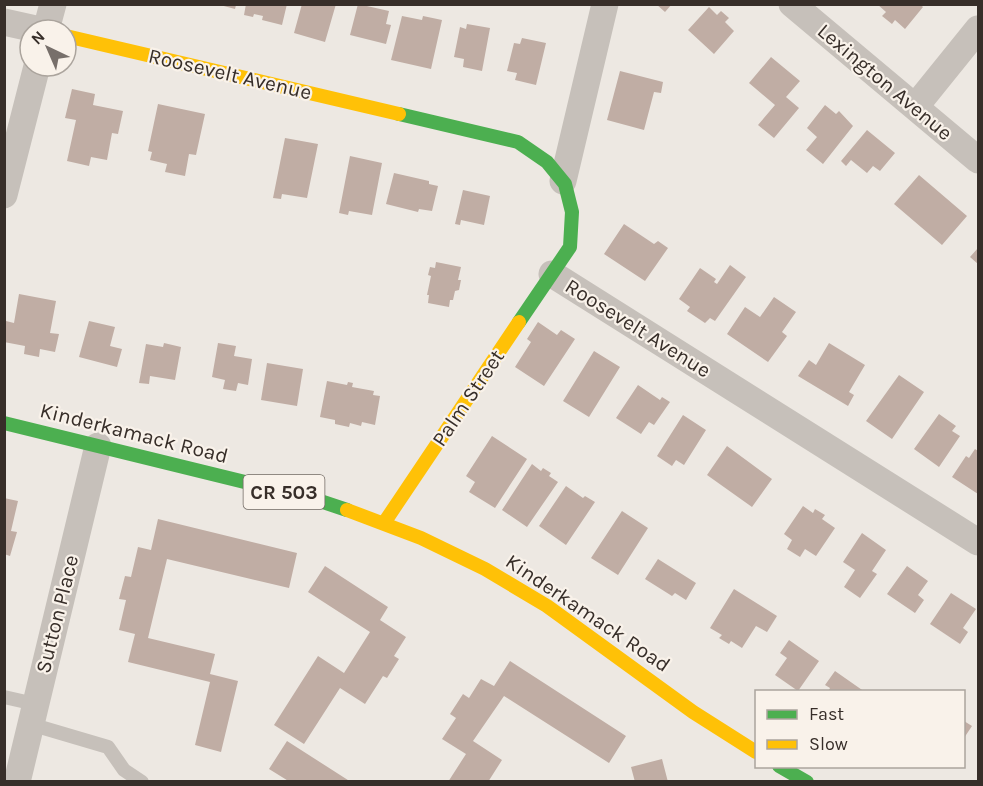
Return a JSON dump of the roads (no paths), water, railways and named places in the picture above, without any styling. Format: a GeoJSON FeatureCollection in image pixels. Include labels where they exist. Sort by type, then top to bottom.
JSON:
{"type":"FeatureCollection","features":[{"type":"Feature","properties":{"kind":"street"},"geometry":{"type":"LineString","coordinates":[[563,181],[605,4]]}},
{"type":"Feature","properties":{"kind":"street","name":"Lexington Avenue"},"geometry":{"type":"LineString","coordinates":[[792,4],[978,160]]}},
{"type":"Feature","properties":{"kind":"street"},"geometry":{"type":"LineString","coordinates":[[915,107],[978,29]]}},
{"type":"Feature","properties":{"kind":"street","name":"Roosevelt Avenue"},"geometry":{"type":"LineString","coordinates":[[78,39],[518,142],[539,153],[557,171],[572,202],[574,226],[570,248],[552,274],[978,542]]}},
{"type":"Feature","properties":{"kind":"street"},"geometry":{"type":"LineString","coordinates":[[4,195],[34,78]]}},
{"type":"Feature","properties":{"kind":"street","name":"Palm Street"},"geometry":{"type":"LineString","coordinates":[[384,523],[552,274]]}},
{"type":"Feature","properties":{"kind":"street","name":"Kinderkamack Road"},"geometry":{"type":"LineString","coordinates":[[4,423],[314,499],[421,538],[485,569],[547,606],[693,711],[755,751]]}},
{"type":"Feature","properties":{"kind":"street","name":"Sutton Place"},"geometry":{"type":"LineString","coordinates":[[17,782],[98,446]]}},
{"type":"Feature","properties":{"kind":"street"},"geometry":{"type":"LineString","coordinates":[[782,768],[807,782]]}},
{"type":"Feature","properties":{"kind":"lane"},"geometry":{"type":"LineString","coordinates":[[4,697],[33,714],[108,747],[124,770],[142,782]]}}]}
